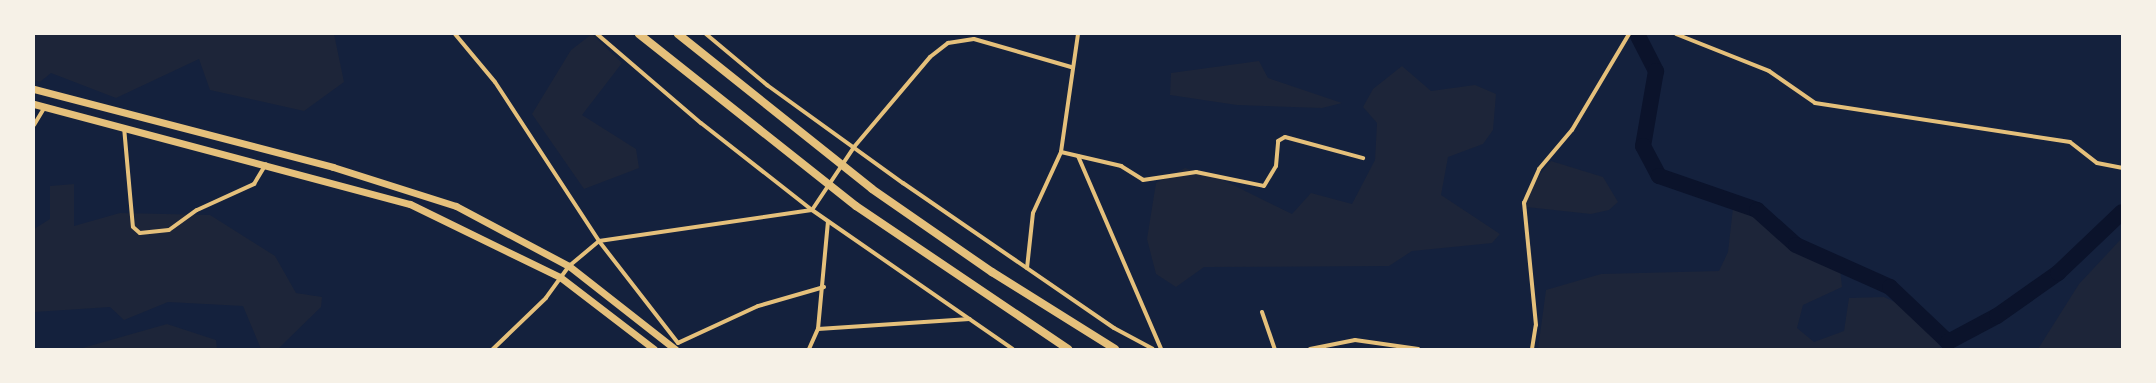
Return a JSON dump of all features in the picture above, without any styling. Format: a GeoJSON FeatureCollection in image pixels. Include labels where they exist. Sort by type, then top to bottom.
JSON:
{"type":"FeatureCollection","features":[{"type":"Feature","properties":{"kind":"highway"},"geometry":{"type":"LineString","coordinates":[[639,34],[801,166],[856,206],[1068,349]]}},
{"type":"Feature","properties":{"kind":"highway"},"geometry":{"type":"LineString","coordinates":[[678,34],[872,189],[992,272],[1115,349]]}},
{"type":"Feature","properties":{"kind":"highway"},"geometry":{"type":"LineString","coordinates":[[34,89],[406,188],[463,209],[569,266],[675,349]]}},
{"type":"Feature","properties":{"kind":"highway"},"geometry":{"type":"LineString","coordinates":[[34,104],[266,164],[410,204],[560,276],[654,349]]}},
{"type":"Feature","properties":{"kind":"street"},"geometry":{"type":"LineString","coordinates":[[455,34],[495,82],[599,241],[678,343],[758,306],[824,287]]}},
{"type":"Feature","properties":{"kind":"street"},"geometry":{"type":"LineString","coordinates":[[597,34],[701,123],[812,210],[1013,349]]}},
{"type":"Feature","properties":{"kind":"street"},"geometry":{"type":"LineString","coordinates":[[706,34],[767,85],[854,147],[1026,268],[1153,349]]}},
{"type":"Feature","properties":{"kind":"street"},"geometry":{"type":"LineString","coordinates":[[1026,268],[1033,213],[1061,152],[1071,67],[1078,34]]}},
{"type":"Feature","properties":{"kind":"street"},"geometry":{"type":"LineString","coordinates":[[1676,34],[1769,71],[1815,103],[2070,142],[2096,163],[2122,168]]}},
{"type":"Feature","properties":{"kind":"street"},"geometry":{"type":"LineString","coordinates":[[1532,349],[1536,325],[1524,203],[1539,169],[1572,130],[1627,35]]}},
{"type":"Feature","properties":{"kind":"street"},"geometry":{"type":"LineString","coordinates":[[493,349],[546,298],[569,266],[599,241],[812,210],[854,147],[930,57],[954,41],[974,39],[1071,67]]}},
{"type":"Feature","properties":{"kind":"street"},"geometry":{"type":"LineString","coordinates":[[34,125],[45,107]]}},
{"type":"Feature","properties":{"kind":"street"},"geometry":{"type":"LineString","coordinates":[[124,127],[134,226],[140,233],[169,230],[197,210],[254,184],[266,164]]}},
{"type":"Feature","properties":{"kind":"street"},"geometry":{"type":"LineString","coordinates":[[1061,152],[1121,166],[1144,180],[1196,172],[1264,186],[1276,166],[1278,141],[1285,137],[1363,158]]}},
{"type":"Feature","properties":{"kind":"street"},"geometry":{"type":"LineString","coordinates":[[1078,156],[1161,349]]}},
{"type":"Feature","properties":{"kind":"street"},"geometry":{"type":"LineString","coordinates":[[809,349],[818,329],[824,287],[828,220]]}},
{"type":"Feature","properties":{"kind":"street"},"geometry":{"type":"LineString","coordinates":[[1262,312],[1276,349]]}},
{"type":"Feature","properties":{"kind":"street"},"geometry":{"type":"LineString","coordinates":[[818,329],[970,319]]}},
{"type":"Feature","properties":{"kind":"street"},"geometry":{"type":"LineString","coordinates":[[1310,349],[1355,340],[1418,349]]}},
{"type":"Feature","properties":{"kind":"shaded area"},"geometry":{"type":"Polygon","coordinates":[[[34,34],[334,34],[344,82],[304,111],[210,90],[199,59],[116,98],[51,73],[40,82],[34,80],[34,34]]]}},
{"type":"Feature","properties":{"kind":"shaded area"},"geometry":{"type":"Polygon","coordinates":[[[592,34],[622,63],[582,115],[636,149],[639,168],[584,189],[532,114],[571,50],[592,34]]]}},
{"type":"Feature","properties":{"kind":"shaded area"},"geometry":{"type":"Polygon","coordinates":[[[1259,61],[1268,78],[1342,103],[1322,108],[1237,105],[1170,95],[1171,73],[1259,61]]]}},
{"type":"Feature","properties":{"kind":"shaded area"},"geometry":{"type":"Polygon","coordinates":[[[1402,66],[1431,91],[1475,85],[1496,94],[1493,130],[1483,144],[1448,157],[1441,195],[1500,234],[1492,243],[1412,251],[1389,266],[1204,267],[1176,287],[1156,274],[1147,239],[1156,183],[1185,168],[1221,179],[1292,214],[1311,193],[1352,204],[1375,160],[1377,123],[1363,107],[1373,89],[1402,66]]]}},
{"type":"Feature","properties":{"kind":"shaded area"},"geometry":{"type":"Polygon","coordinates":[[[1551,161],[1603,177],[1618,202],[1609,210],[1591,214],[1526,207],[1530,186],[1551,161]]]}},
{"type":"Feature","properties":{"kind":"shaded area"},"geometry":{"type":"Polygon","coordinates":[[[74,184],[74,226],[120,213],[210,215],[275,256],[296,293],[322,297],[321,307],[278,349],[261,349],[243,306],[168,302],[124,320],[110,307],[34,312],[34,229],[50,219],[50,186],[74,184]]]}},
{"type":"Feature","properties":{"kind":"shaded area"},"geometry":{"type":"Polygon","coordinates":[[[1747,206],[1840,269],[1842,287],[1803,305],[1797,328],[1814,342],[1844,331],[1849,298],[1884,297],[1925,316],[1941,349],[1538,349],[1546,290],[1601,274],[1719,271],[1728,252],[1733,208],[1747,206]]]}},
{"type":"Feature","properties":{"kind":"shaded area"},"geometry":{"type":"Polygon","coordinates":[[[2122,238],[2122,349],[2038,349],[2079,284],[2122,238]]]}},
{"type":"Feature","properties":{"kind":"shaded area"},"geometry":{"type":"Polygon","coordinates":[[[167,324],[216,340],[217,349],[79,349],[167,324]]]}},
{"type":"Feature","properties":{"kind":"waterway"},"geometry":{"type":"LineString","coordinates":[[1637,34],[1656,71],[1643,146],[1659,176],[1757,210],[1796,245],[1890,287],[1948,342],[1997,316],[2058,273],[2122,212]]}}]}
